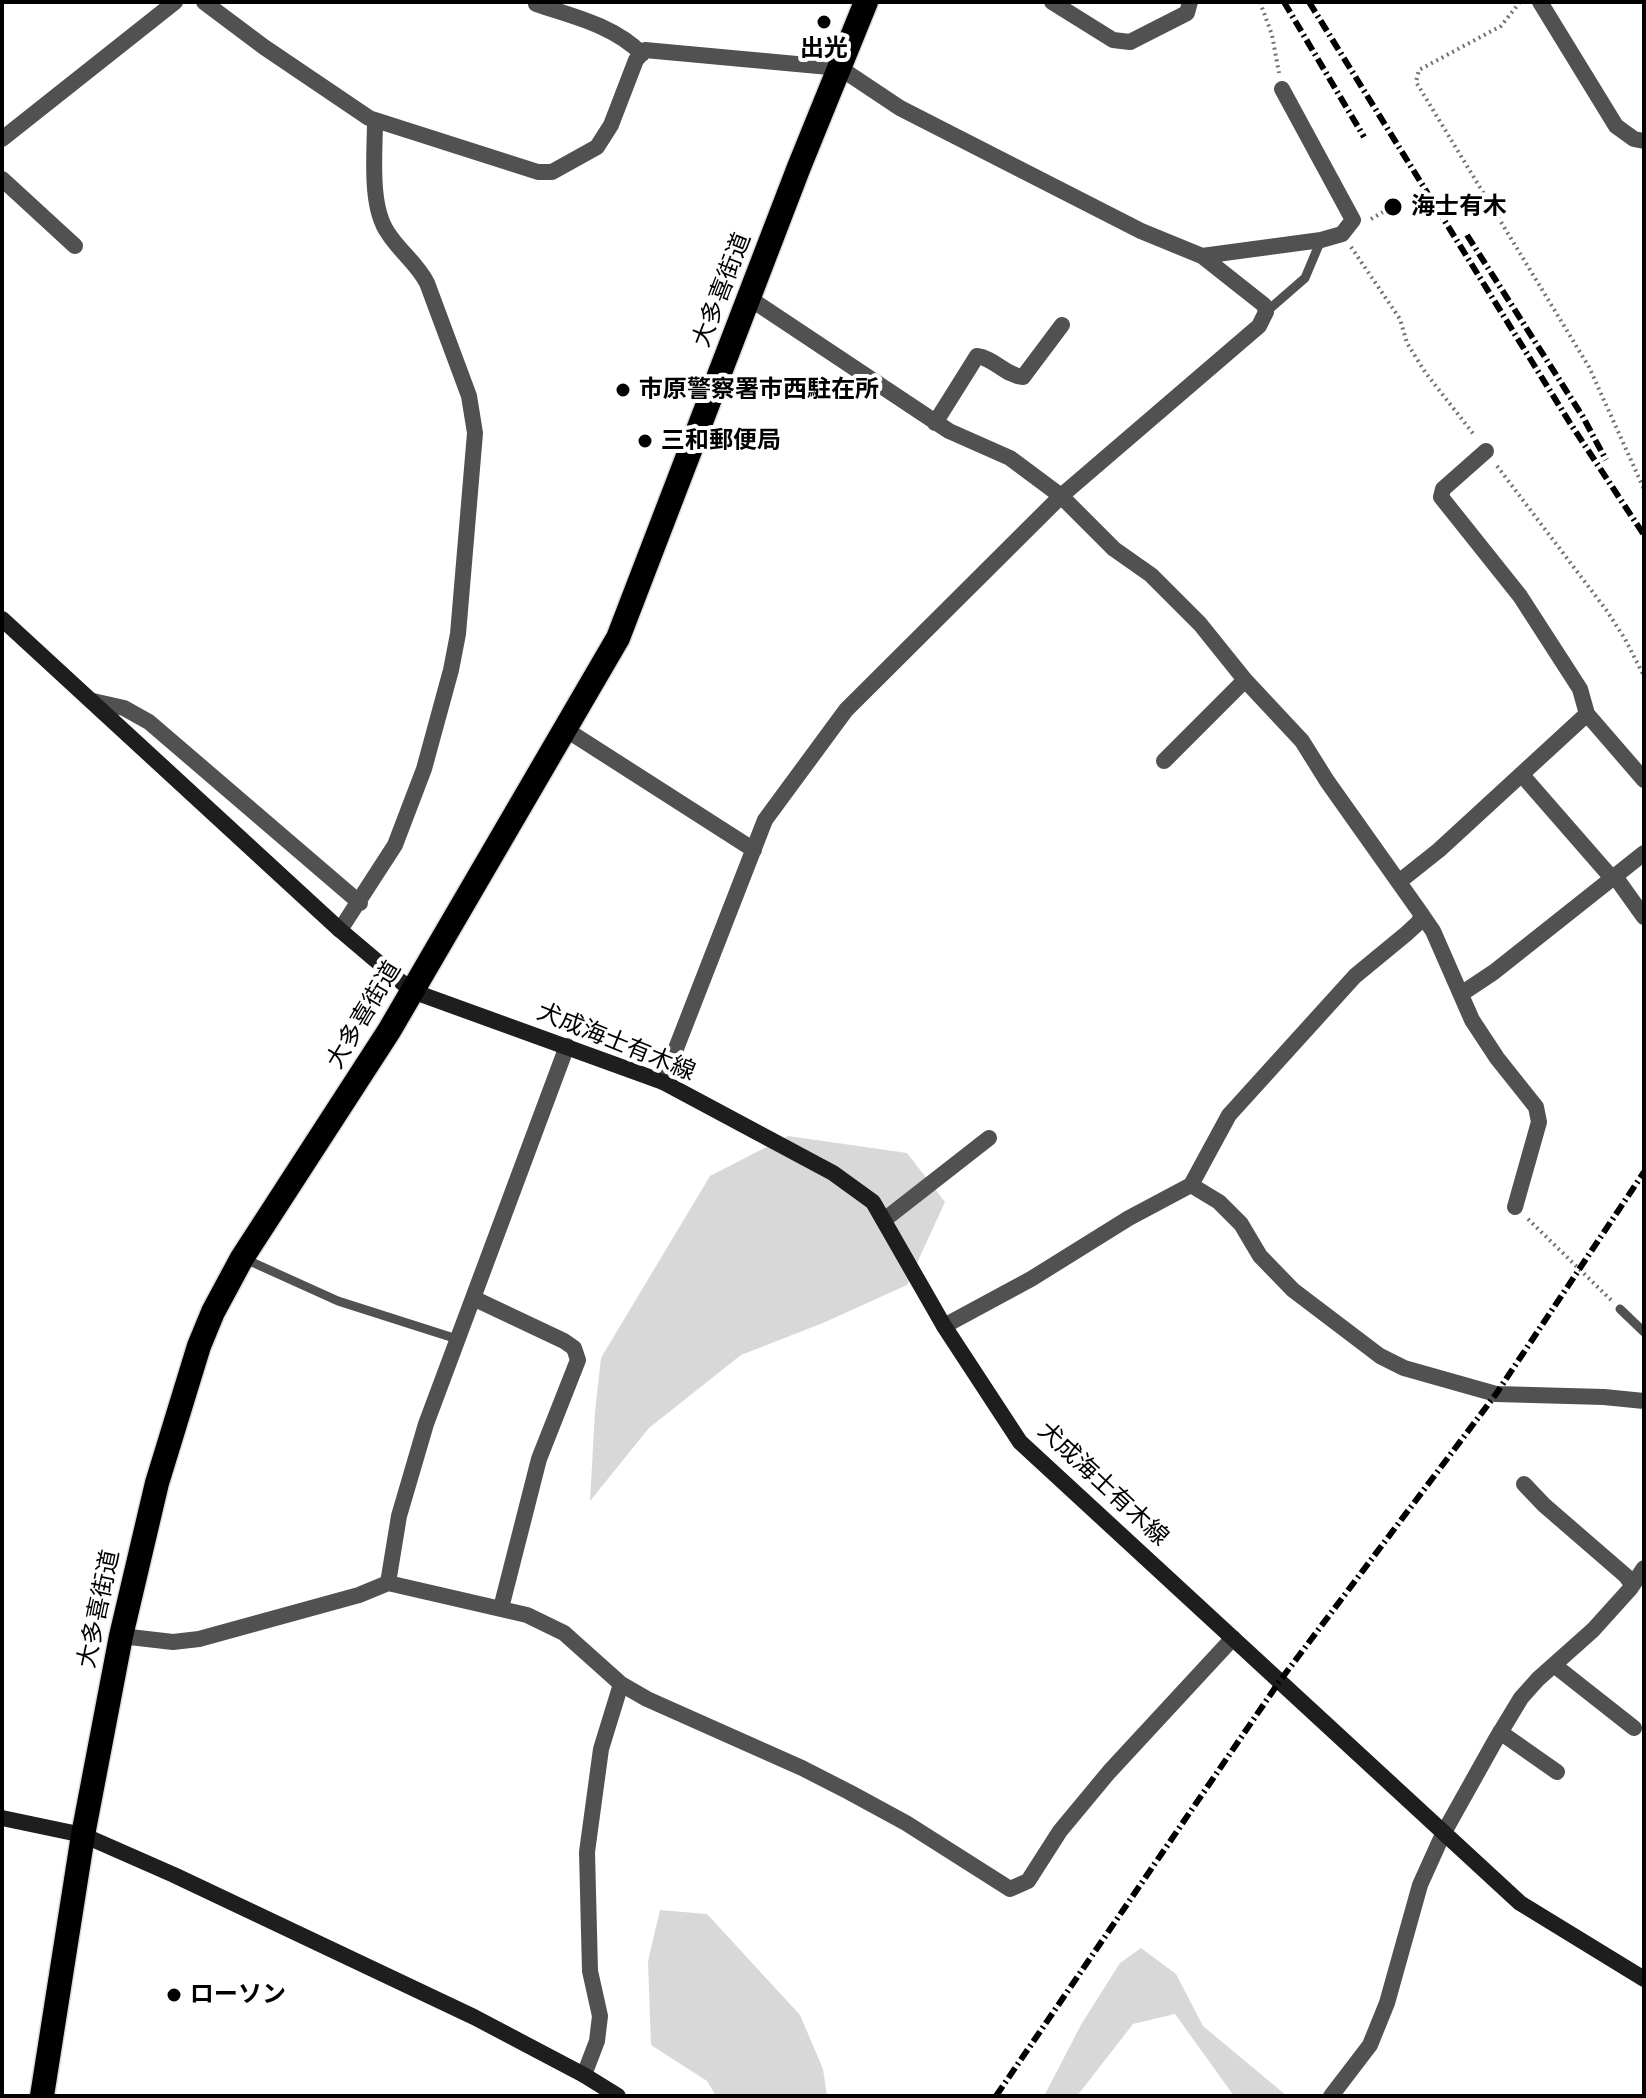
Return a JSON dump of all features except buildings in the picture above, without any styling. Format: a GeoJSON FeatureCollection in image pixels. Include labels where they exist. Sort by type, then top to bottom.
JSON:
{"type":"FeatureCollection","features":[{"type":"Feature","properties":{"kind":"highway","name":"大多喜街道"},"geometry":{"type":"LineString","coordinates":[[42,2096],[83,1835],[121,1636],[154,1495],[187,1378],[213,1312],[242,1258],[365,1069],[618,638],[866,2]]}},
{"type":"Feature","properties":{"kind":"main road"},"geometry":{"type":"LineString","coordinates":[[2,619],[340,930],[412,991]]}},
{"type":"Feature","properties":{"kind":"main road","name":"犬成海士有木線"},"geometry":{"type":"LineString","coordinates":[[412,991],[663,1082],[833,1173],[873,1202],[944,1326],[1020,1442],[1520,1903],[1644,1979]]}},
{"type":"Feature","properties":{"kind":"main road"},"geometry":{"type":"LineString","coordinates":[[2,1818],[83,1835],[174,1875],[474,2017],[618,2096]]}},
{"type":"Feature","properties":{"kind":"street"},"geometry":{"type":"LineString","coordinates":[[2,139],[175,2]]}},
{"type":"Feature","properties":{"kind":"street"},"geometry":{"type":"LineString","coordinates":[[204,2],[264,47],[375,120],[538,172],[552,172],[597,147],[611,125],[636,60],[645,50],[840,68],[900,108],[1141,231],[1202,256],[1264,305],[1266,312],[1259,326],[1061,496],[846,710],[765,820],[663,1082]]}},
{"type":"Feature","properties":{"kind":"street"},"geometry":{"type":"LineString","coordinates":[[1052,2],[1113,40],[1130,42],[1187,13],[1190,2]]}},
{"type":"Feature","properties":{"kind":"street"},"geometry":{"type":"LineString","coordinates":[[1540,2],[1616,126],[1634,139],[1644,141]]}},
{"type":"Feature","properties":{"kind":"street"},"geometry":{"type":"LineString","coordinates":[[536,4],[612,31],[629,41],[642,54]]}},
{"type":"Feature","properties":{"kind":"street"},"geometry":{"type":"LineString","coordinates":[[1202,256],[1321,240],[1342,234],[1353,220],[1282,89]]}},
{"type":"Feature","properties":{"kind":"street"},"geometry":{"type":"LineString","coordinates":[[340,930],[395,845],[424,769],[451,670],[458,634],[475,433],[469,396],[427,283],[420,269],[387,233],[379,218],[375,120]]}},
{"type":"Feature","properties":{"kind":"street"},"geometry":{"type":"LineString","coordinates":[[2,179],[75,246]]}},
{"type":"Feature","properties":{"kind":"street"},"geometry":{"type":"LineString","coordinates":[[749,298],[935,423],[1010,458],[1061,496],[1114,549],[1151,575],[1190,614],[1245,680],[1302,741],[1433,931],[1480,1033],[1536,1107],[1539,1122],[1515,1207]]}},
{"type":"Feature","properties":{"kind":"street"},"geometry":{"type":"LineString","coordinates":[[935,423],[977,356],[994,362],[1016,377],[1023,377],[1062,325]]}},
{"type":"Feature","properties":{"kind":"street"},"geometry":{"type":"LineString","coordinates":[[1486,451],[1443,489],[1441,497],[1520,596],[1580,689],[1587,714],[1644,780]]}},
{"type":"Feature","properties":{"kind":"street"},"geometry":{"type":"LineString","coordinates":[[1164,761],[1245,680]]}},
{"type":"Feature","properties":{"kind":"street"},"geometry":{"type":"LineString","coordinates":[[93,701],[124,708],[149,722],[360,903]]}},
{"type":"Feature","properties":{"kind":"street"},"geometry":{"type":"LineString","coordinates":[[1400,881],[1439,850],[1587,714]]}},
{"type":"Feature","properties":{"kind":"street"},"geometry":{"type":"LineString","coordinates":[[565,729],[754,850]]}},
{"type":"Feature","properties":{"kind":"street"},"geometry":{"type":"LineString","coordinates":[[1522,775],[1612,876],[1644,917]]}},
{"type":"Feature","properties":{"kind":"street"},"geometry":{"type":"LineString","coordinates":[[1461,994],[1494,972],[1644,853]]}},
{"type":"Feature","properties":{"kind":"street"},"geometry":{"type":"LineString","coordinates":[[944,1326],[1191,1185],[1229,1115],[1355,976],[1406,934],[1422,915]]}},
{"type":"Feature","properties":{"kind":"street"},"geometry":{"type":"LineString","coordinates":[[388,1583],[399,1516],[426,1424],[567,1046]]}},
{"type":"Feature","properties":{"kind":"street"},"geometry":{"type":"LineString","coordinates":[[884,1220],[989,1138]]}},
{"type":"Feature","properties":{"kind":"street"},"geometry":{"type":"LineString","coordinates":[[1191,1185],[1219,1202],[1241,1224],[1260,1256],[1293,1290],[1380,1356],[1404,1368],[1496,1394],[1644,1401]]}},
{"type":"Feature","properties":{"kind":"street"},"geometry":{"type":"LineString","coordinates":[[473,1298],[564,1341],[574,1348],[578,1360],[539,1459],[501,1608]]}},
{"type":"Feature","properties":{"kind":"street"},"geometry":{"type":"LineString","coordinates":[[1524,1484],[1626,1576],[1631,1583],[1630,1589]]}},
{"type":"Feature","properties":{"kind":"street"},"geometry":{"type":"LineString","coordinates":[[1331,2096],[1370,2045],[1387,2003],[1420,1885],[1443,1834],[1500,1732],[1521,1698],[1593,1630],[1630,1589],[1644,1568]]}},
{"type":"Feature","properties":{"kind":"street"},"geometry":{"type":"LineString","coordinates":[[121,1636],[173,1642],[199,1639],[359,1595],[388,1583],[527,1615],[564,1633],[621,1684],[647,1699],[849,1792],[906,1823],[1010,1889],[1028,1881],[1060,1831],[1109,1772],[1233,1638]]}},
{"type":"Feature","properties":{"kind":"street"},"geometry":{"type":"LineString","coordinates":[[1554,1665],[1634,1728]]}},
{"type":"Feature","properties":{"kind":"street"},"geometry":{"type":"LineString","coordinates":[[584,2075],[597,2041],[600,2016],[590,1971],[587,1852],[601,1749],[621,1684]]}},
{"type":"Feature","properties":{"kind":"street"},"geometry":{"type":"LineString","coordinates":[[1500,1732],[1557,1772]]}},
{"type":"Feature","properties":{"kind":"lane"},"geometry":{"type":"LineString","coordinates":[[1266,312],[1305,278],[1321,240]]}},
{"type":"Feature","properties":{"kind":"lane"},"geometry":{"type":"LineString","coordinates":[[242,1258],[338,1301],[457,1339]]}},
{"type":"Feature","properties":{"kind":"lane"},"geometry":{"type":"LineString","coordinates":[[1620,1309],[1644,1332]]}},
{"type":"Feature","properties":{"kind":"path"},"geometry":{"type":"LineString","coordinates":[[1260,2],[1272,35],[1282,89]]}},
{"type":"Feature","properties":{"kind":"path"},"geometry":{"type":"LineString","coordinates":[[1520,2],[1501,26],[1419,70],[1416,82],[1589,367],[1644,489]]}},
{"type":"Feature","properties":{"kind":"path"},"geometry":{"type":"LineString","coordinates":[[1342,234],[1400,319],[1407,343],[1425,372],[1607,611],[1644,676]]}},
{"type":"Feature","properties":{"kind":"path"},"geometry":{"type":"LineString","coordinates":[[1515,1207],[1620,1309]]}},
{"type":"Feature","properties":{"kind":"shaded area"},"geometry":{"type":"Polygon","coordinates":[[[788,1136],[907,1153],[945,1202],[907,1285],[741,1355],[649,1428],[590,1501],[601,1358],[710,1176],[788,1136]]]}},
{"type":"Feature","properties":{"kind":"shaded area"},"geometry":{"type":"Polygon","coordinates":[[[660,1910],[707,1914],[800,2015],[823,2069],[827,2096],[716,2096],[707,2081],[651,2045],[648,1961],[660,1910]]]}},
{"type":"Feature","properties":{"kind":"shaded area"},"geometry":{"type":"Polygon","coordinates":[[[1141,1948],[1176,1974],[1203,2026],[1287,2096],[1234,2096],[1175,2014],[1133,2024],[1077,2096],[1044,2096],[1082,2023],[1120,1963],[1141,1948]]]}},
{"type":"Feature","properties":{"kind":"railway"},"geometry":{"type":"LineString","coordinates":[[1284,2],[1364,137]]}},
{"type":"Feature","properties":{"kind":"railway"},"geometry":{"type":"LineString","coordinates":[[1309,2],[1570,423],[1644,535]]}},
{"type":"Feature","properties":{"kind":"railway"},"geometry":{"type":"LineString","coordinates":[[1467,235],[1583,417],[1606,460]]}},
{"type":"Feature","properties":{"kind":"railway"},"geometry":{"type":"LineString","coordinates":[[996,2096],[1279,1682],[1496,1394],[1644,1172]]}},
{"type":"Feature","properties":{"kind":"place","name":"出光"},"geometry":{"type":"Point","coordinates":[824,22]}},
{"type":"Feature","properties":{"kind":"place","name":"海士有木"},"geometry":{"type":"Point","coordinates":[1393,207]}},
{"type":"Feature","properties":{"kind":"place","name":"市原警察署市西駐在所"},"geometry":{"type":"Point","coordinates":[623,390]}},
{"type":"Feature","properties":{"kind":"place","name":"三和郵便局"},"geometry":{"type":"Point","coordinates":[645,441]}},
{"type":"Feature","properties":{"kind":"place","name":"ローソン"},"geometry":{"type":"Point","coordinates":[174,1995]}}]}
